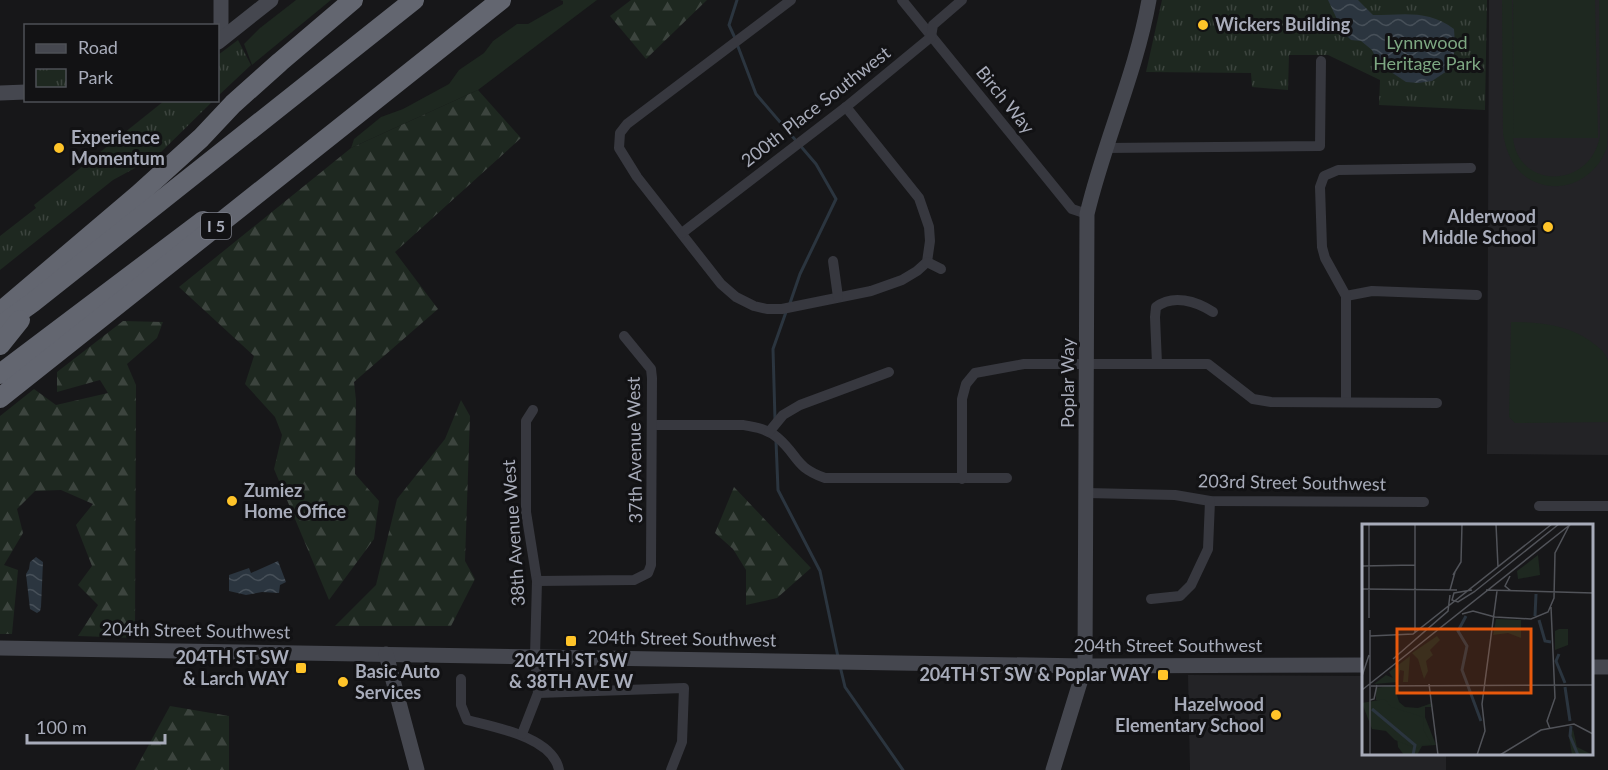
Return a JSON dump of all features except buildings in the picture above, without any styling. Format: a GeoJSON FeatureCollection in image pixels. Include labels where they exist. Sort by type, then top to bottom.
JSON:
{"type":"FeatureCollection","features":[{"type":"Feature","properties":{"kind":"highway"},"geometry":{"type":"LineString","coordinates":[[0,312],[138,195],[201,138],[233,104],[353,0]]}},
{"type":"Feature","properties":{"kind":"highway"},"geometry":{"type":"LineString","coordinates":[[0,326],[414,0]]}},
{"type":"Feature","properties":{"kind":"highway","name":"I 5"},"geometry":{"type":"LineString","coordinates":[[0,398],[501,0]]}},
{"type":"Feature","properties":{"kind":"highway"},"geometry":{"type":"LineString","coordinates":[[0,374],[166,247],[433,54],[516,0]]}},
{"type":"Feature","properties":{"kind":"highway"},"geometry":{"type":"LineString","coordinates":[[0,345],[32,303]]}},
{"type":"Feature","properties":{"kind":"street"},"geometry":{"type":"LineString","coordinates":[[219,40],[221,0]]}},
{"type":"Feature","properties":{"kind":"street"},"geometry":{"type":"LineString","coordinates":[[219,40],[271,0]]}},
{"type":"Feature","properties":{"kind":"street"},"geometry":{"type":"LineString","coordinates":[[792,0],[627,124],[620,133],[619,148],[638,177],[721,284],[736,297],[754,306],[782,309],[872,291],[902,280],[927,262],[929,227],[919,198],[846,107]]}},
{"type":"Feature","properties":{"kind":"street","name":"Birch Way"},"geometry":{"type":"LineString","coordinates":[[902,0],[1072,209],[1088,214]]}},
{"type":"Feature","properties":{"kind":"street","name":"200th Place Southwest"},"geometry":{"type":"LineString","coordinates":[[682,233],[846,107],[931,37],[933,25],[962,0]]}},
{"type":"Feature","properties":{"kind":"street","name":"Poplar Way"},"geometry":{"type":"LineString","coordinates":[[1053,770],[1085,666],[1088,214],[1149,0]]}},
{"type":"Feature","properties":{"kind":"street"},"geometry":{"type":"LineString","coordinates":[[1105,148],[1320,146],[1321,61]]}},
{"type":"Feature","properties":{"kind":"street"},"geometry":{"type":"LineString","coordinates":[[0,93],[24,92]]}},
{"type":"Feature","properties":{"kind":"street"},"geometry":{"type":"LineString","coordinates":[[1346,402],[1346,296],[1325,258],[1322,247],[1320,187],[1324,176],[1338,170],[1471,168]]}},
{"type":"Feature","properties":{"kind":"street"},"geometry":{"type":"LineString","coordinates":[[833,261],[838,297]]}},
{"type":"Feature","properties":{"kind":"street"},"geometry":{"type":"LineString","coordinates":[[927,262],[941,269]]}},
{"type":"Feature","properties":{"kind":"street"},"geometry":{"type":"LineString","coordinates":[[1346,296],[1372,291],[1477,295]]}},
{"type":"Feature","properties":{"kind":"street"},"geometry":{"type":"LineString","coordinates":[[1157,364],[1156,307],[1165,300],[1179,300],[1193,302],[1213,312]]}},
{"type":"Feature","properties":{"kind":"street","name":"37th Avenue West"},"geometry":{"type":"LineString","coordinates":[[537,580],[625,581],[642,578],[648,573],[652,555],[651,369],[624,336]]}},
{"type":"Feature","properties":{"kind":"street"},"geometry":{"type":"LineString","coordinates":[[962,479],[962,399],[966,384],[975,373],[1024,364],[1208,364],[1253,399],[1271,402],[1437,403]]}},
{"type":"Feature","properties":{"kind":"street"},"geometry":{"type":"LineString","coordinates":[[769,432],[783,415],[800,405],[889,372]]}},
{"type":"Feature","properties":{"kind":"street","name":"38th Avenue West"},"geometry":{"type":"LineString","coordinates":[[533,410],[525,421],[526,512],[537,580],[535,656],[538,693]]}},
{"type":"Feature","properties":{"kind":"street"},"geometry":{"type":"LineString","coordinates":[[653,425],[742,425],[769,432],[779,439],[802,467],[825,478],[1007,478]]}},
{"type":"Feature","properties":{"kind":"street","name":"203rd Street Southwest"},"geometry":{"type":"LineString","coordinates":[[1087,493],[1175,495],[1210,501],[1424,502]]}},
{"type":"Feature","properties":{"kind":"street"},"geometry":{"type":"LineString","coordinates":[[1151,599],[1180,596],[1191,585],[1208,549],[1210,501]]}},
{"type":"Feature","properties":{"kind":"street"},"geometry":{"type":"LineString","coordinates":[[1539,506],[1608,506]]}},
{"type":"Feature","properties":{"kind":"street","name":"204th Street Southwest"},"geometry":{"type":"LineString","coordinates":[[0,648],[1085,666],[1362,665]]}},
{"type":"Feature","properties":{"kind":"street"},"geometry":{"type":"LineString","coordinates":[[386,654],[417,770]]}},
{"type":"Feature","properties":{"kind":"street"},"geometry":{"type":"LineString","coordinates":[[1050,665],[1067,678],[1074,703]]}},
{"type":"Feature","properties":{"kind":"street"},"geometry":{"type":"LineString","coordinates":[[461,679],[461,705],[467,720],[522,734],[543,747],[558,765],[559,770]]}},
{"type":"Feature","properties":{"kind":"street"},"geometry":{"type":"LineString","coordinates":[[522,734],[538,693],[684,688],[682,742],[671,770]]}},
{"type":"Feature","properties":{"kind":"shaded area","name":"Alderwood Middle School"},"geometry":{"type":"Polygon","coordinates":[[[1489,0],[1608,0],[1608,455],[1487,454],[1489,0]]]}},
{"type":"Feature","properties":{"kind":"shaded area","name":"Hazelwood Elementary School"},"geometry":{"type":"Polygon","coordinates":[[[1188,675],[1362,676],[1362,755],[1446,755],[1446,770],[1190,770],[1188,675]]]}},
{"type":"Feature","properties":{"kind":"green space"},"geometry":{"type":"Polygon","coordinates":[[[296,0],[331,0],[252,65],[244,44],[260,28],[296,0]]]}},
{"type":"Feature","properties":{"kind":"green space"},"geometry":{"type":"Polygon","coordinates":[[[560,0],[597,0],[478,90],[351,148],[354,139],[381,117],[403,109],[449,84],[459,70],[484,53],[493,41],[517,24],[528,24],[563,4],[560,0]]]}},
{"type":"Feature","properties":{"kind":"green space"},"geometry":{"type":"Polygon","coordinates":[[[631,0],[707,0],[646,59],[610,16],[631,0]]]}},
{"type":"Feature","properties":{"kind":"green space","name":"Lynnwood Heritage Park"},"geometry":{"type":"Polygon","coordinates":[[[1162,0],[1487,0],[1485,110],[1379,105],[1380,80],[1328,55],[1289,55],[1288,90],[1252,87],[1251,73],[1146,72],[1162,0]]]}},
{"type":"Feature","properties":{"kind":"green space"},"geometry":{"type":"Polygon","coordinates":[[[1502,0],[1512,0],[1514,137],[1513,0],[1595,0],[1598,138],[1513,138],[1518,155],[1527,167],[1540,174],[1555,176],[1569,174],[1583,166],[1594,154],[1600,136],[1599,0],[1608,0],[1607,147],[1596,166],[1580,180],[1570,184],[1549,186],[1523,175],[1513,163],[1503,134],[1502,0]]]}},
{"type":"Feature","properties":{"kind":"green space"},"geometry":{"type":"Polygon","coordinates":[[[238,40],[251,65],[219,95],[219,54],[238,40]]]}},
{"type":"Feature","properties":{"kind":"green space"},"geometry":{"type":"Polygon","coordinates":[[[478,90],[521,138],[395,252],[438,309],[354,382],[356,400],[355,474],[379,501],[374,539],[329,600],[274,469],[282,435],[275,417],[245,384],[254,356],[179,287],[351,148],[478,90]]]}},
{"type":"Feature","properties":{"kind":"green space"},"geometry":{"type":"Polygon","coordinates":[[[163,102],[212,102],[157,156],[113,180],[0,270],[0,236],[36,208],[34,205],[163,102]]]}},
{"type":"Feature","properties":{"kind":"green space"},"geometry":{"type":"Polygon","coordinates":[[[123,321],[163,322],[157,338],[127,364],[136,385],[135,638],[78,636],[98,605],[78,585],[92,566],[76,525],[93,504],[61,490],[35,491],[17,509],[23,533],[4,565],[18,570],[12,634],[0,634],[0,416],[34,389],[56,405],[108,393],[100,380],[57,392],[57,372],[123,321]]]}},
{"type":"Feature","properties":{"kind":"green space"},"geometry":{"type":"Polygon","coordinates":[[[1511,322],[1544,324],[1565,329],[1585,338],[1601,349],[1608,362],[1608,422],[1515,423],[1509,417],[1511,322]]]}},
{"type":"Feature","properties":{"kind":"green space"},"geometry":{"type":"Polygon","coordinates":[[[461,400],[470,416],[465,561],[475,579],[451,626],[335,626],[376,585],[397,499],[445,439],[461,400]]]}},
{"type":"Feature","properties":{"kind":"green space"},"geometry":{"type":"Polygon","coordinates":[[[734,487],[811,568],[777,598],[746,605],[746,570],[733,549],[715,533],[734,487]]]}},
{"type":"Feature","properties":{"kind":"green space"},"geometry":{"type":"Polygon","coordinates":[[[170,706],[229,716],[229,770],[135,770],[170,706]]]}},
{"type":"Feature","properties":{"kind":"water"},"geometry":{"type":"Polygon","coordinates":[[[1328,0],[1358,0],[1373,15],[1415,14],[1435,18],[1454,29],[1453,61],[1447,71],[1432,81],[1406,82],[1379,64],[1372,50],[1361,41],[1351,40],[1343,32],[1328,0]]]}},
{"type":"Feature","properties":{"kind":"water"},"geometry":{"type":"Polygon","coordinates":[[[36,557],[43,562],[41,607],[37,613],[30,609],[26,574],[30,562],[36,557]]]}},
{"type":"Feature","properties":{"kind":"water"},"geometry":{"type":"Polygon","coordinates":[[[278,561],[286,582],[280,585],[279,593],[262,592],[246,595],[229,591],[229,575],[249,568],[251,573],[278,561]]]}},
{"type":"Feature","properties":{"kind":"waterway"},"geometry":{"type":"LineString","coordinates":[[735,38],[729,25],[737,0]]}},
{"type":"Feature","properties":{"kind":"waterway"},"geometry":{"type":"LineString","coordinates":[[737,44],[756,94],[816,164],[836,199],[800,274],[789,306]]}},
{"type":"Feature","properties":{"kind":"waterway"},"geometry":{"type":"LineString","coordinates":[[775,420],[773,349],[786,312]]}},
{"type":"Feature","properties":{"kind":"waterway"},"geometry":{"type":"LineString","coordinates":[[776,441],[778,490],[820,571],[838,657]]}},
{"type":"Feature","properties":{"kind":"waterway"},"geometry":{"type":"LineString","coordinates":[[840,666],[845,687],[903,770]]}},
{"type":"Feature","properties":{"kind":"place","name":"Wickers Building"},"geometry":{"type":"Point","coordinates":[1203,25]}},
{"type":"Feature","properties":{"kind":"place","name":"Experience Momentum"},"geometry":{"type":"Point","coordinates":[59,148]}},
{"type":"Feature","properties":{"kind":"place","name":"Alderwood Middle School"},"geometry":{"type":"Point","coordinates":[1548,227]}},
{"type":"Feature","properties":{"kind":"place","name":"Zumiez Home Office"},"geometry":{"type":"Point","coordinates":[232,501]}},
{"type":"Feature","properties":{"kind":"place","name":"204TH ST SW & 38TH AVE W"},"geometry":{"type":"Point","coordinates":[571,641]}},
{"type":"Feature","properties":{"kind":"place","name":"204TH ST SW & Larch WAY"},"geometry":{"type":"Point","coordinates":[301,668]}},
{"type":"Feature","properties":{"kind":"place","name":"204TH ST SW & Poplar WAY"},"geometry":{"type":"Point","coordinates":[1163,675]}},
{"type":"Feature","properties":{"kind":"place","name":"Basic Auto Services"},"geometry":{"type":"Point","coordinates":[343,682]}},
{"type":"Feature","properties":{"kind":"place","name":"Hazelwood Elementary School"},"geometry":{"type":"Point","coordinates":[1276,715]}}]}
